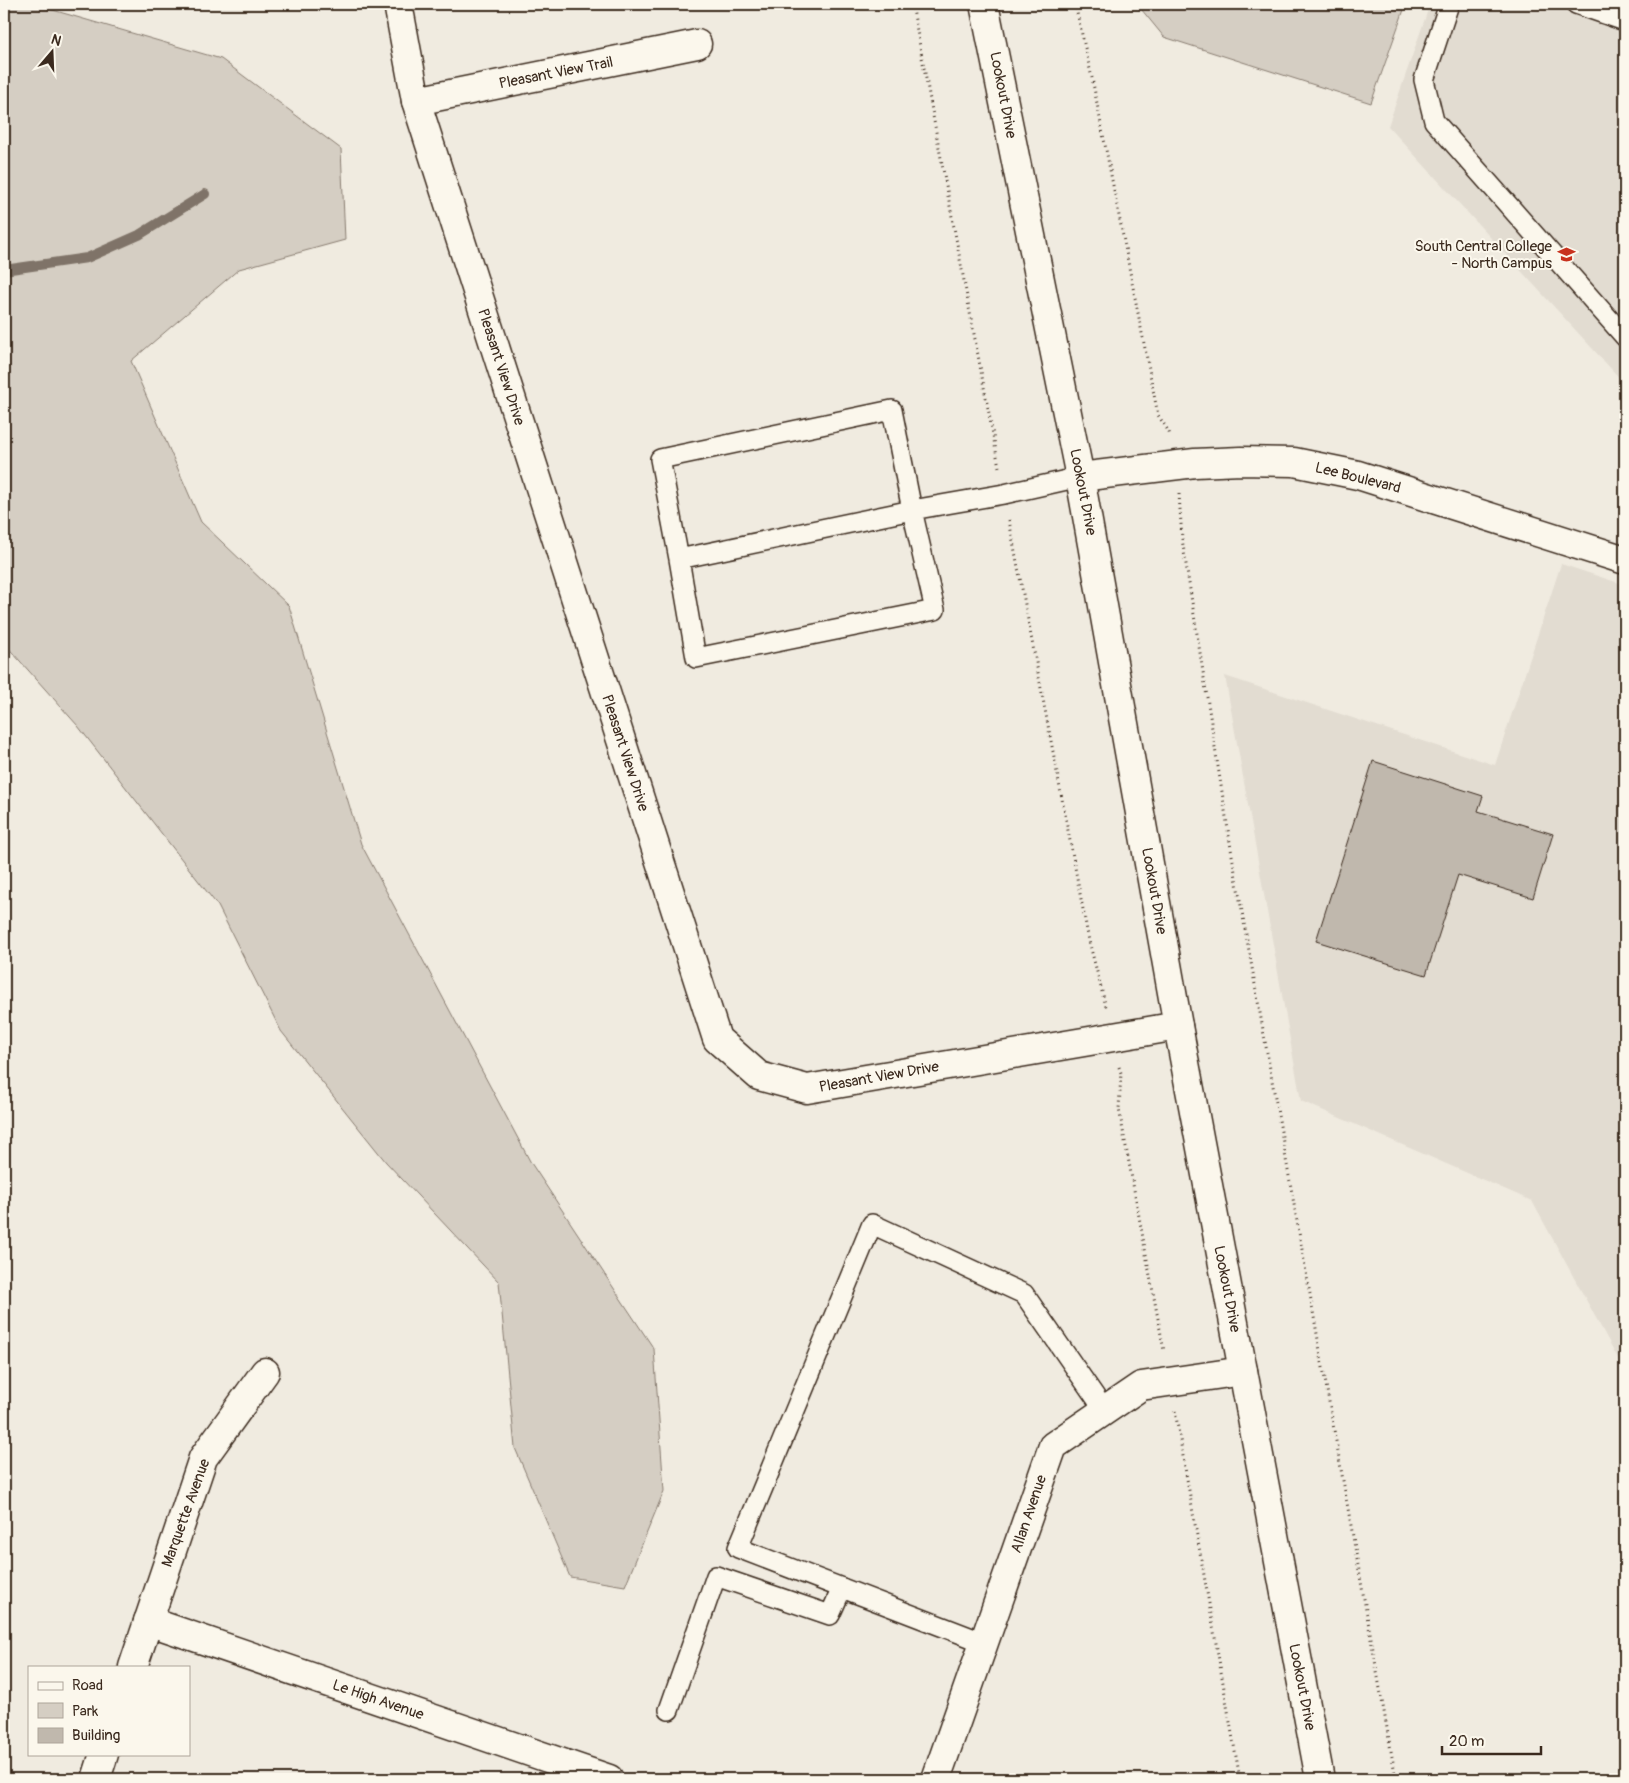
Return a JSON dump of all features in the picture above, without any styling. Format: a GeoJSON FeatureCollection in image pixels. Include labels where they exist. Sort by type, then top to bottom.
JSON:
{"type":"FeatureCollection","features":[{"type":"Feature","properties":{"kind":"street","name":"Pleasant View Drive"},"geometry":{"type":"LineString","coordinates":[[398,4],[416,101],[717,1039],[759,1076],[807,1089],[1178,1026]]}},
{"type":"Feature","properties":{"kind":"street","name":"Lookout Drive"},"geometry":{"type":"LineString","coordinates":[[984,4],[1080,477],[1178,1026],[1320,1779]]}},
{"type":"Feature","properties":{"kind":"street","name":"Pleasant View Trail"},"geometry":{"type":"LineString","coordinates":[[416,101],[697,44]]}},
{"type":"Feature","properties":{"kind":"street","name":"Lee Boulevard"},"geometry":{"type":"LineString","coordinates":[[1080,477],[1241,461],[1294,462],[1358,475],[1625,560]]}},
{"type":"Feature","properties":{"kind":"street","name":"Allan Avenue"},"geometry":{"type":"LineString","coordinates":[[936,1779],[1053,1446],[1141,1386],[1243,1371]]}},
{"type":"Feature","properties":{"kind":"street","name":"Marquette Avenue"},"geometry":{"type":"LineString","coordinates":[[133,1666],[203,1458],[265,1372]]}},
{"type":"Feature","properties":{"kind":"street","name":"Le High Avenue"},"geometry":{"type":"LineString","coordinates":[[148,1621],[609,1779]]}},
{"type":"Feature","properties":{"kind":"street"},"geometry":{"type":"LineString","coordinates":[[96,1779],[103,1756]]}},
{"type":"Feature","properties":{"kind":"lane"},"geometry":{"type":"LineString","coordinates":[[1449,4],[1424,80],[1434,121],[1625,337]]}},
{"type":"Feature","properties":{"kind":"lane"},"geometry":{"type":"LineString","coordinates":[[1576,4],[1625,21]]}},
{"type":"Feature","properties":{"kind":"lane"},"geometry":{"type":"LineString","coordinates":[[892,410],[935,610],[696,658],[679,559],[660,460],[892,410]]}},
{"type":"Feature","properties":{"kind":"lane"},"geometry":{"type":"LineString","coordinates":[[679,559],[1080,477]]}},
{"type":"Feature","properties":{"kind":"lane"},"geometry":{"type":"LineString","coordinates":[[985,1643],[738,1548],[872,1224],[1024,1294],[1105,1411]]}},
{"type":"Feature","properties":{"kind":"lane"},"geometry":{"type":"LineString","coordinates":[[669,1710],[716,1576],[830,1615],[842,1588]]}},
{"type":"Feature","properties":{"kind":"path"},"geometry":{"type":"LineString","coordinates":[[912,4],[1089,941],[1121,1073],[1120,1109],[1240,1779]]}},
{"type":"Feature","properties":{"kind":"path"},"geometry":{"type":"LineString","coordinates":[[1075,4],[1094,87],[1158,415],[1169,432],[1177,466],[1182,539],[1232,855],[1396,1779]]}},
{"type":"Feature","properties":{"kind":"shaded area","name":"South Central College - North Campus"},"geometry":{"type":"Polygon","coordinates":[[[1430,4],[1625,4],[1625,384],[1388,126],[1430,4]]]}},
{"type":"Feature","properties":{"kind":"shaded area"},"geometry":{"type":"Polygon","coordinates":[[[1561,564],[1625,585],[1625,1371],[1532,1201],[1301,1101],[1225,676],[1495,765],[1561,564]]]}},
{"type":"Feature","properties":{"kind":"green space"},"geometry":{"type":"Polygon","coordinates":[[[4,4],[32,4],[221,59],[341,149],[345,240],[239,269],[131,361],[201,522],[289,606],[361,844],[531,1163],[654,1349],[664,1491],[625,1586],[570,1577],[515,1448],[499,1282],[386,1162],[281,1031],[218,906],[78,726],[4,643],[4,4]]]}},
{"type":"Feature","properties":{"kind":"green space"},"geometry":{"type":"Polygon","coordinates":[[[1137,4],[1406,4],[1371,103],[1164,37],[1137,4]]]}},
{"type":"Feature","properties":{"kind":"building"},"geometry":{"type":"Polygon","coordinates":[[[1373,761],[1483,796],[1478,811],[1553,834],[1533,898],[1458,875],[1426,975],[1316,941],[1373,761]]]}},
{"type":"Feature","properties":{"kind":"waterway"},"geometry":{"type":"LineString","coordinates":[[4,270],[87,258],[139,235],[205,194]]}},
{"type":"Feature","properties":{"kind":"place","name":"South Central College - North Campus"},"geometry":{"type":"Point","coordinates":[1566,255]}}]}
